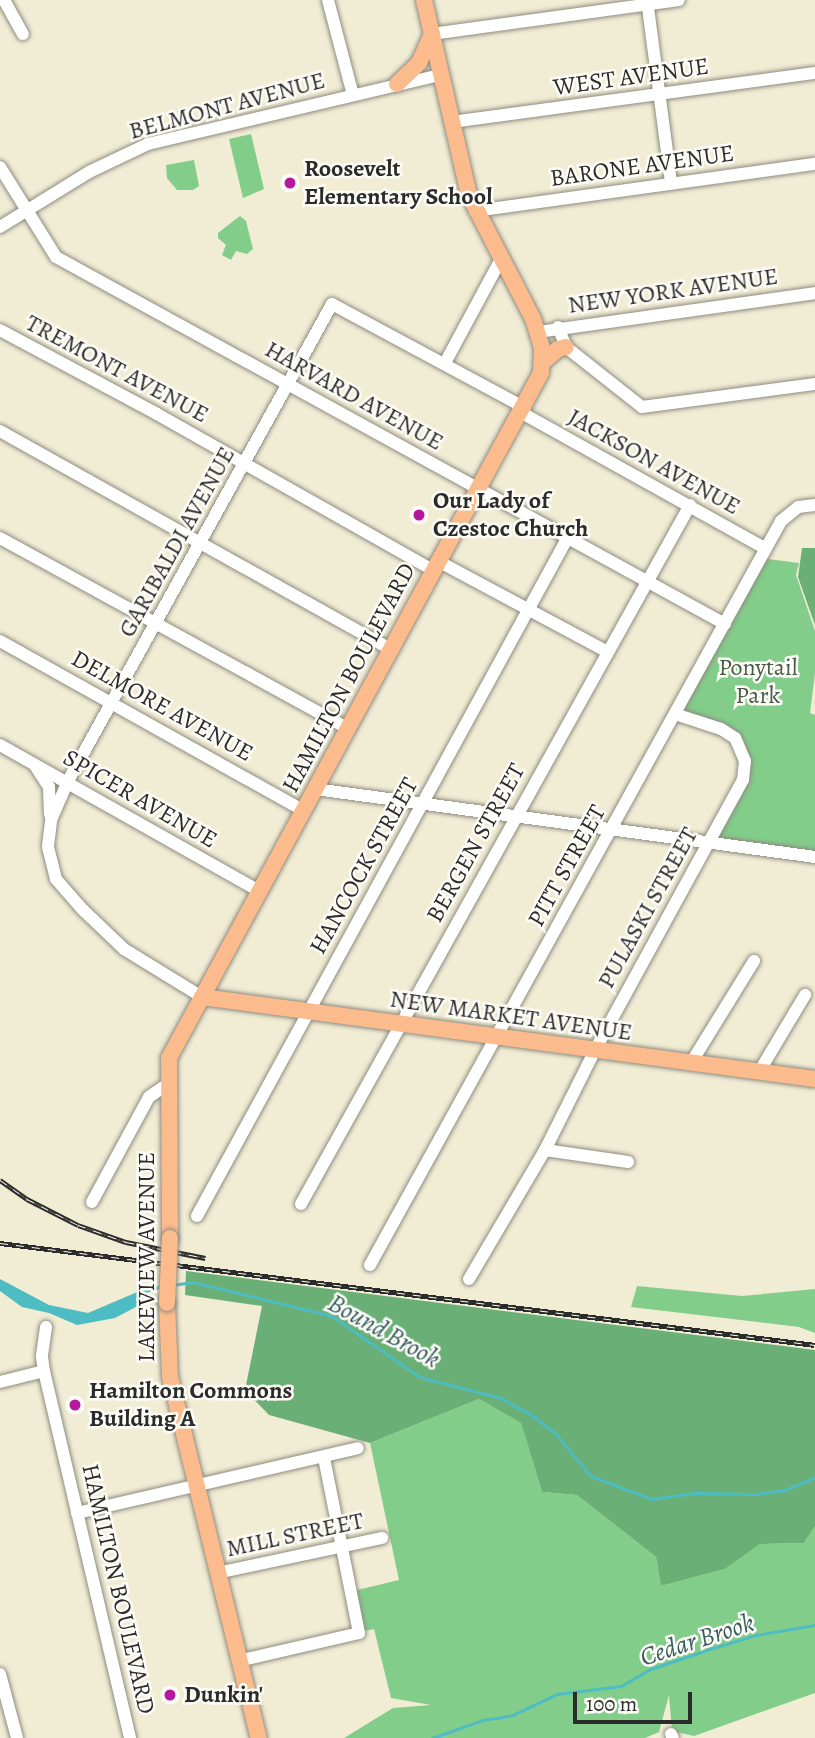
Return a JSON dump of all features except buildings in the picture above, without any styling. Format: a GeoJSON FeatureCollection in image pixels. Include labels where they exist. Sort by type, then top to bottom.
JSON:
{"type":"FeatureCollection","features":[{"type":"Feature","properties":{"kind":"main road","name":"HAMILTON BOULEVARD"},"geometry":{"type":"LineString","coordinates":[[169,1058],[390,649],[538,383],[543,362],[538,332],[475,211],[424,0]]}},
{"type":"Feature","properties":{"kind":"main road"},"geometry":{"type":"LineString","coordinates":[[397,84],[419,63],[432,34]]}},
{"type":"Feature","properties":{"kind":"main road"},"geometry":{"type":"LineString","coordinates":[[543,362],[558,349],[566,347]]}},
{"type":"Feature","properties":{"kind":"main road","name":"NEW MARKET AVENUE"},"geometry":{"type":"LineString","coordinates":[[202,997],[815,1079]]}},
{"type":"Feature","properties":{"kind":"main road","name":"LAKEVIEW AVENUE"},"geometry":{"type":"LineString","coordinates":[[169,1058],[170,1238],[167,1303],[170,1377],[259,1738]]}},
{"type":"Feature","properties":{"kind":"street"},"geometry":{"type":"LineString","coordinates":[[4,0],[23,34]]}},
{"type":"Feature","properties":{"kind":"street"},"geometry":{"type":"LineString","coordinates":[[328,0],[353,95]]}},
{"type":"Feature","properties":{"kind":"street"},"geometry":{"type":"LineString","coordinates":[[432,34],[648,2],[679,0]]}},
{"type":"Feature","properties":{"kind":"street"},"geometry":{"type":"LineString","coordinates":[[648,2],[671,183]]}},
{"type":"Feature","properties":{"kind":"street","name":"WEST AVENUE"},"geometry":{"type":"LineString","coordinates":[[452,122],[815,73]]}},
{"type":"Feature","properties":{"kind":"street","name":"BELMONT AVENUE"},"geometry":{"type":"LineString","coordinates":[[0,227],[89,172],[148,144],[441,75]]}},
{"type":"Feature","properties":{"kind":"street","name":"BARONE AVENUE"},"geometry":{"type":"LineString","coordinates":[[475,211],[815,164]]}},
{"type":"Feature","properties":{"kind":"street","name":"HARVARD AVENUE"},"geometry":{"type":"LineString","coordinates":[[0,167],[56,257],[649,580],[724,624]]}},
{"type":"Feature","properties":{"kind":"street"},"geometry":{"type":"LineString","coordinates":[[445,363],[501,259]]}},
{"type":"Feature","properties":{"kind":"street","name":"NEW YORK AVENUE"},"geometry":{"type":"LineString","coordinates":[[538,332],[558,327],[815,293]]}},
{"type":"Feature","properties":{"kind":"street","name":"JACKSON AVENUE"},"geometry":{"type":"LineString","coordinates":[[322,321],[332,304],[445,363],[523,411],[766,549]]}},
{"type":"Feature","properties":{"kind":"street","name":"GARIBALDI AVENUE"},"geometry":{"type":"LineString","coordinates":[[51,820],[68,781],[322,321]]}},
{"type":"Feature","properties":{"kind":"street"},"geometry":{"type":"LineString","coordinates":[[558,327],[566,347],[642,407],[815,384]]}},
{"type":"Feature","properties":{"kind":"street","name":"TREMONT AVENUE"},"geometry":{"type":"LineString","coordinates":[[0,330],[436,565],[608,652]]}},
{"type":"Feature","properties":{"kind":"street"},"geometry":{"type":"LineString","coordinates":[[0,432],[390,649]]}},
{"type":"Feature","properties":{"kind":"street","name":"BERGEN STREET"},"geometry":{"type":"LineString","coordinates":[[301,1204],[690,505]]}},
{"type":"Feature","properties":{"kind":"street","name":"PITT STREET"},"geometry":{"type":"LineString","coordinates":[[370,1265],[786,514],[798,507],[815,505]]}},
{"type":"Feature","properties":{"kind":"street","name":"HANCOCK STREET"},"geometry":{"type":"LineString","coordinates":[[197,1216],[568,537]]}},
{"type":"Feature","properties":{"kind":"street"},"geometry":{"type":"LineString","coordinates":[[0,538],[158,622],[347,729]]}},
{"type":"Feature","properties":{"kind":"street","name":"DELMORE AVENUE"},"geometry":{"type":"LineString","coordinates":[[0,641],[113,701],[303,810]]}},
{"type":"Feature","properties":{"kind":"street","name":"PULASKI STREET"},"geometry":{"type":"LineString","coordinates":[[470,1279],[545,1150],[595,1050],[743,780],[746,761],[735,738],[721,729],[675,714]]}},
{"type":"Feature","properties":{"kind":"street","name":"SPICER AVENUE"},"geometry":{"type":"LineString","coordinates":[[0,746],[68,781],[259,891]]}},
{"type":"Feature","properties":{"kind":"street"},"geometry":{"type":"LineString","coordinates":[[34,764],[49,787],[51,820],[48,846],[56,879],[83,911],[137,959],[202,997]]}},
{"type":"Feature","properties":{"kind":"street"},"geometry":{"type":"LineString","coordinates":[[314,789],[815,857]]}},
{"type":"Feature","properties":{"kind":"street"},"geometry":{"type":"LineString","coordinates":[[691,1063],[754,961]]}},
{"type":"Feature","properties":{"kind":"street"},"geometry":{"type":"LineString","coordinates":[[760,1072],[805,995]]}},
{"type":"Feature","properties":{"kind":"street"},"geometry":{"type":"LineString","coordinates":[[92,1202],[149,1097],[169,1083]]}},
{"type":"Feature","properties":{"kind":"street"},"geometry":{"type":"LineString","coordinates":[[545,1150],[628,1163]]}},
{"type":"Feature","properties":{"kind":"street","name":"HAMILTON BOULEVARD"},"geometry":{"type":"LineString","coordinates":[[46,1327],[42,1357],[44,1371],[130,1738]]}},
{"type":"Feature","properties":{"kind":"street"},"geometry":{"type":"LineString","coordinates":[[0,1382],[44,1371]]}},
{"type":"Feature","properties":{"kind":"street"},"geometry":{"type":"LineString","coordinates":[[77,1513],[358,1448]]}},
{"type":"Feature","properties":{"kind":"street"},"geometry":{"type":"LineString","coordinates":[[238,1661],[359,1633],[324,1458]]}},
{"type":"Feature","properties":{"kind":"street","name":"MILL STREET"},"geometry":{"type":"LineString","coordinates":[[217,1573],[382,1538]]}},
{"type":"Feature","properties":{"kind":"street"},"geometry":{"type":"LineString","coordinates":[[0,1674],[17,1738]]}},
{"type":"Feature","properties":{"kind":"green space"},"geometry":{"type":"Polygon","coordinates":[[[251,134],[264,189],[243,198],[229,139],[251,134]]]}},
{"type":"Feature","properties":{"kind":"green space"},"geometry":{"type":"Polygon","coordinates":[[[194,160],[199,186],[193,190],[177,190],[167,178],[166,165],[194,160]]]}},
{"type":"Feature","properties":{"kind":"green space"},"geometry":{"type":"Polygon","coordinates":[[[240,216],[246,221],[253,249],[247,254],[236,251],[231,260],[222,255],[226,245],[218,238],[218,233],[240,216]]]}},
{"type":"Feature","properties":{"kind":"green space"},"geometry":{"type":"Polygon","coordinates":[[[802,548],[815,548],[815,625],[798,577],[802,548]]]}},
{"type":"Feature","properties":{"kind":"green space","name":"Ponytail Park"},"geometry":{"type":"Polygon","coordinates":[[[761,558],[799,563],[796,575],[815,631],[815,673],[810,713],[815,715],[815,859],[710,842],[746,771],[733,736],[675,718],[761,558]]]}},
{"type":"Feature","properties":{"kind":"green space"},"geometry":{"type":"Polygon","coordinates":[[[186,1271],[815,1350],[815,1526],[804,1543],[760,1544],[725,1569],[661,1586],[656,1557],[577,1495],[542,1492],[521,1423],[479,1399],[370,1443],[269,1415],[245,1390],[262,1306],[185,1295],[186,1271]]]}},
{"type":"Feature","properties":{"kind":"green space"},"geometry":{"type":"Polygon","coordinates":[[[637,1286],[742,1296],[815,1289],[815,1333],[799,1327],[631,1307],[637,1286]]]}},
{"type":"Feature","properties":{"kind":"green space"},"geometry":{"type":"Polygon","coordinates":[[[479,1399],[521,1423],[542,1492],[577,1495],[656,1557],[661,1586],[725,1569],[760,1544],[804,1543],[815,1526],[815,1693],[694,1736],[672,1731],[669,1695],[659,1732],[645,1738],[344,1738],[393,1708],[431,1705],[391,1698],[374,1629],[361,1632],[353,1591],[399,1580],[370,1443],[479,1399]]]}},
{"type":"Feature","properties":{"kind":"water"},"geometry":{"type":"Polygon","coordinates":[[[0,1279],[49,1305],[88,1313],[142,1290],[149,1300],[115,1318],[77,1325],[49,1313],[22,1307],[0,1291],[0,1279]]]}},
{"type":"Feature","properties":{"kind":"waterway","name":"Bound Brook"},"geometry":{"type":"LineString","coordinates":[[172,1285],[193,1282],[332,1316],[420,1377],[501,1398],[535,1417],[557,1435],[591,1476],[652,1499],[695,1493],[756,1494],[785,1490],[815,1477]]}},
{"type":"Feature","properties":{"kind":"waterway","name":"Bound Brook"},"geometry":{"type":"LineString","coordinates":[[142,1292],[162,1286]]}},
{"type":"Feature","properties":{"kind":"waterway","name":"Cedar Brook"},"geometry":{"type":"LineString","coordinates":[[432,1738],[483,1720],[513,1715],[557,1694],[621,1686],[651,1669],[756,1635],[815,1625]]}},
{"type":"Feature","properties":{"kind":"railway"},"geometry":{"type":"LineString","coordinates":[[0,1180],[27,1199],[78,1225],[126,1242],[205,1258]]}},
{"type":"Feature","properties":{"kind":"railway"},"geometry":{"type":"LineString","coordinates":[[0,1243],[815,1345]]}},
{"type":"Feature","properties":{"kind":"place","name":"Roosevelt Elementary School"},"geometry":{"type":"Point","coordinates":[290,183]}},
{"type":"Feature","properties":{"kind":"place","name":"Our Lady of Czestoc Church"},"geometry":{"type":"Point","coordinates":[419,515]}},
{"type":"Feature","properties":{"kind":"place","name":"Hamilton Commons Building A"},"geometry":{"type":"Point","coordinates":[75,1405]}},
{"type":"Feature","properties":{"kind":"place","name":"Dunkin'"},"geometry":{"type":"Point","coordinates":[170,1695]}}]}
